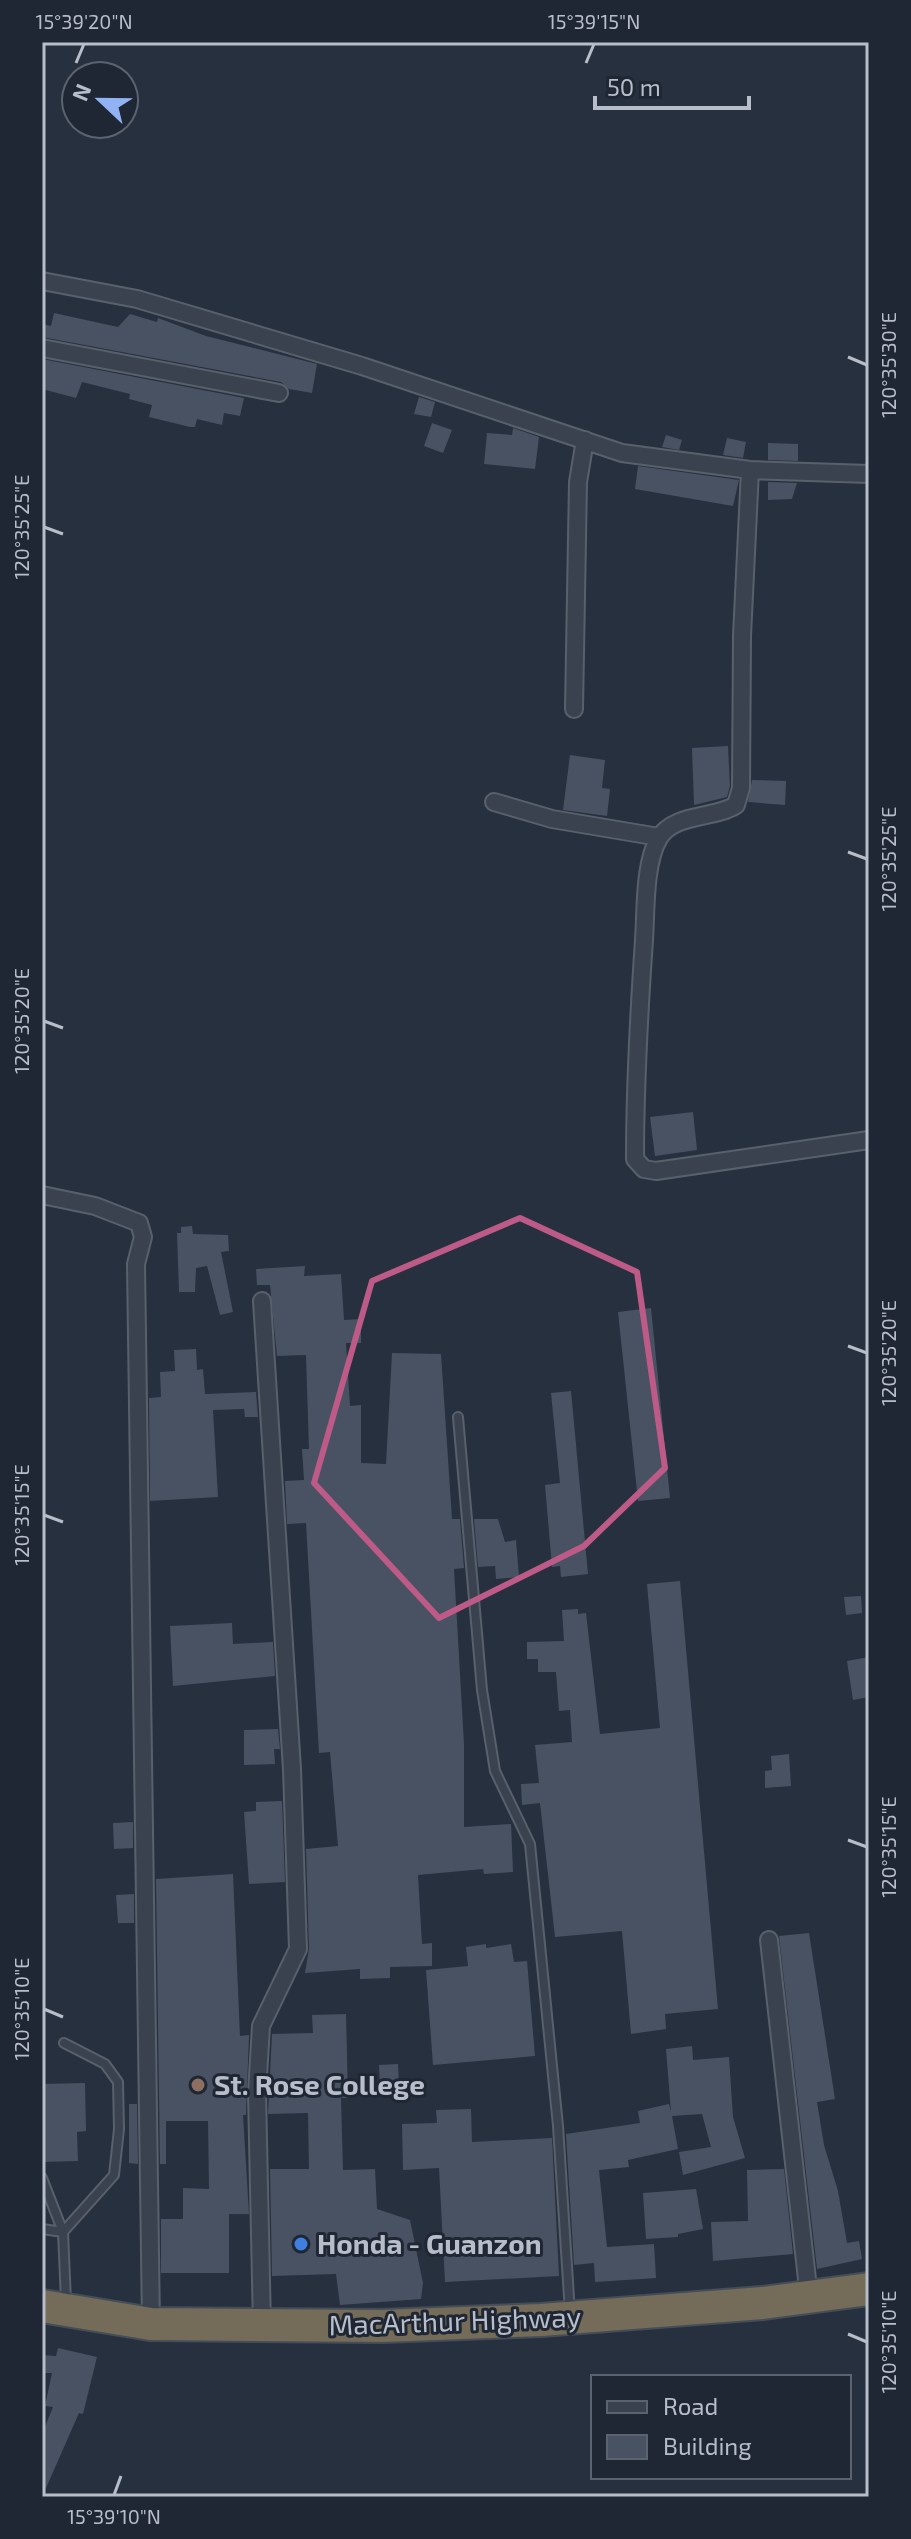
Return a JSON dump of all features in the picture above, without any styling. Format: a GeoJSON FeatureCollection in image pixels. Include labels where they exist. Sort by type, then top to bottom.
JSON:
{"type":"FeatureCollection","features":[{"type":"Feature","properties":{"kind":"highway","name":"MacArthur Highway"},"geometry":{"type":"LineString","coordinates":[[54,2308],[151,2324],[262,2327],[570,2318],[869,2289]]}},
{"type":"Feature","properties":{"kind":"street"},"geometry":{"type":"LineString","coordinates":[[42,281],[137,299],[362,366],[622,453],[750,470],[869,474]]}},
{"type":"Feature","properties":{"kind":"street"},"geometry":{"type":"LineString","coordinates":[[42,348],[279,393]]}},
{"type":"Feature","properties":{"kind":"street"},"geometry":{"type":"LineString","coordinates":[[574,709],[578,482],[585,440]]}},
{"type":"Feature","properties":{"kind":"street"},"geometry":{"type":"LineString","coordinates":[[750,470],[742,636],[741,788],[736,805],[726,811],[677,823],[659,837],[648,878],[635,1086],[635,1159],[644,1169],[656,1171],[869,1140]]}},
{"type":"Feature","properties":{"kind":"street"},"geometry":{"type":"LineString","coordinates":[[494,802],[552,819],[659,837]]}},
{"type":"Feature","properties":{"kind":"street"},"geometry":{"type":"LineString","coordinates":[[42,1195],[126,1215],[139,1223],[143,1237],[136,1264],[151,2324]]}},
{"type":"Feature","properties":{"kind":"street"},"geometry":{"type":"LineString","coordinates":[[262,1301],[292,1769],[298,1949],[261,2026],[257,2093],[262,2327]]}},
{"type":"Feature","properties":{"kind":"street"},"geometry":{"type":"LineString","coordinates":[[769,1940],[809,2297]]}},
{"type":"Feature","properties":{"kind":"lane"},"geometry":{"type":"LineString","coordinates":[[458,1417],[482,1690],[495,1771],[530,1844],[558,2126],[570,2318]]}},
{"type":"Feature","properties":{"kind":"lane"},"geometry":{"type":"LineString","coordinates":[[63,2232],[114,2175],[119,2129],[118,2082],[105,2064],[64,2043]]}},
{"type":"Feature","properties":{"kind":"lane"},"geometry":{"type":"LineString","coordinates":[[42,2178],[63,2232],[54,2308]]}},
{"type":"Feature","properties":{"kind":"lane"},"geometry":{"type":"LineString","coordinates":[[42,2229],[63,2232]]}},
{"type":"Feature","properties":{"kind":"highlighted area"},"geometry":{"type":"Polygon","coordinates":[[[520,1218],[637,1272],[665,1468],[584,1546],[439,1618],[314,1483],[372,1281],[520,1218]]]}},
{"type":"Feature","properties":{"kind":"building"},"geometry":{"type":"Polygon","coordinates":[[[54,313],[118,327],[130,314],[157,322],[158,318],[206,336],[317,364],[312,393],[289,389],[281,382],[42,337],[42,324],[51,326],[54,313]]]}},
{"type":"Feature","properties":{"kind":"building"},"geometry":{"type":"Polygon","coordinates":[[[42,359],[244,398],[240,416],[224,413],[222,425],[197,419],[195,427],[190,427],[149,417],[152,405],[129,399],[130,394],[82,382],[76,398],[42,389],[42,359]]]}},
{"type":"Feature","properties":{"kind":"building"},"geometry":{"type":"Polygon","coordinates":[[[419,397],[435,402],[431,417],[414,414],[419,397]]]}},
{"type":"Feature","properties":{"kind":"building"},"geometry":{"type":"Polygon","coordinates":[[[432,423],[452,430],[443,453],[424,446],[432,423]]]}},
{"type":"Feature","properties":{"kind":"building"},"geometry":{"type":"Polygon","coordinates":[[[513,428],[539,437],[535,469],[484,464],[487,433],[512,435],[513,428]]]}},
{"type":"Feature","properties":{"kind":"building"},"geometry":{"type":"Polygon","coordinates":[[[666,435],[682,440],[679,450],[662,447],[666,435]]]}},
{"type":"Feature","properties":{"kind":"building"},"geometry":{"type":"Polygon","coordinates":[[[727,438],[746,442],[743,458],[723,455],[727,438]]]}},
{"type":"Feature","properties":{"kind":"building"},"geometry":{"type":"Polygon","coordinates":[[[768,443],[798,444],[798,461],[768,460],[768,443]]]}},
{"type":"Feature","properties":{"kind":"building"},"geometry":{"type":"Polygon","coordinates":[[[638,466],[739,480],[733,506],[635,489],[638,466]]]}},
{"type":"Feature","properties":{"kind":"building"},"geometry":{"type":"Polygon","coordinates":[[[768,482],[797,483],[792,499],[768,500],[768,482]]]}},
{"type":"Feature","properties":{"kind":"building"},"geometry":{"type":"Polygon","coordinates":[[[728,746],[730,786],[727,797],[694,805],[692,748],[728,746]]]}},
{"type":"Feature","properties":{"kind":"building"},"geometry":{"type":"Polygon","coordinates":[[[570,755],[605,760],[602,788],[610,789],[607,816],[563,810],[570,755]]]}},
{"type":"Feature","properties":{"kind":"building"},"geometry":{"type":"Polygon","coordinates":[[[752,780],[786,781],[785,805],[748,802],[752,780]]]}},
{"type":"Feature","properties":{"kind":"building"},"geometry":{"type":"Polygon","coordinates":[[[693,1112],[697,1150],[655,1156],[650,1117],[693,1112]]]}},
{"type":"Feature","properties":{"kind":"building"},"geometry":{"type":"Polygon","coordinates":[[[192,1226],[193,1234],[228,1235],[229,1251],[221,1252],[233,1312],[220,1315],[207,1266],[196,1268],[195,1292],[179,1292],[177,1233],[181,1233],[181,1227],[192,1226]]]}},
{"type":"Feature","properties":{"kind":"building"},"geometry":{"type":"Polygon","coordinates":[[[305,1266],[304,1276],[341,1274],[344,1320],[361,1319],[361,1343],[346,1343],[350,1406],[361,1405],[361,1463],[386,1464],[392,1353],[441,1354],[452,1519],[460,1519],[464,1568],[454,1569],[464,1744],[464,1827],[511,1824],[513,1872],[484,1874],[483,1869],[418,1875],[422,1944],[432,1943],[432,1966],[390,1967],[390,1978],[360,1979],[360,1969],[305,1973],[309,1949],[306,1849],[338,1846],[330,1752],[319,1753],[306,1523],[287,1524],[285,1481],[304,1480],[302,1449],[309,1449],[306,1355],[277,1356],[270,1285],[257,1285],[256,1269],[305,1266]]]}},
{"type":"Feature","properties":{"kind":"building"},"geometry":{"type":"Polygon","coordinates":[[[651,1308],[670,1498],[638,1501],[618,1312],[651,1308]]]}},
{"type":"Feature","properties":{"kind":"building"},"geometry":{"type":"Polygon","coordinates":[[[196,1349],[197,1370],[203,1369],[205,1394],[256,1392],[258,1417],[245,1417],[244,1409],[213,1410],[218,1497],[150,1501],[149,1398],[161,1397],[160,1372],[175,1371],[174,1350],[196,1349]]]}},
{"type":"Feature","properties":{"kind":"building"},"geometry":{"type":"Polygon","coordinates":[[[571,1391],[588,1574],[561,1577],[560,1566],[552,1567],[545,1485],[560,1483],[551,1393],[571,1391]]]}},
{"type":"Feature","properties":{"kind":"building"},"geometry":{"type":"Polygon","coordinates":[[[474,1519],[498,1519],[505,1542],[516,1540],[519,1577],[496,1579],[495,1566],[478,1567],[474,1519]]]}},
{"type":"Feature","properties":{"kind":"building"},"geometry":{"type":"Polygon","coordinates":[[[680,1581],[718,2009],[665,2014],[666,2029],[631,2034],[622,1931],[555,1937],[540,1803],[522,1805],[521,1784],[539,1783],[535,1745],[572,1742],[570,1710],[559,1711],[556,1672],[538,1672],[538,1659],[527,1659],[527,1642],[564,1641],[562,1610],[578,1609],[578,1614],[586,1613],[600,1734],[660,1728],[647,1584],[680,1581]]]}},
{"type":"Feature","properties":{"kind":"building"},"geometry":{"type":"Polygon","coordinates":[[[861,1596],[862,1613],[846,1615],[844,1597],[861,1596]]]}},
{"type":"Feature","properties":{"kind":"building"},"geometry":{"type":"Polygon","coordinates":[[[232,1623],[233,1644],[273,1642],[275,1676],[173,1686],[170,1626],[232,1623]]]}},
{"type":"Feature","properties":{"kind":"building"},"geometry":{"type":"Polygon","coordinates":[[[869,1657],[869,1697],[853,1700],[847,1661],[869,1657]]]}},
{"type":"Feature","properties":{"kind":"building"},"geometry":{"type":"Polygon","coordinates":[[[278,1729],[280,1749],[274,1749],[275,1764],[244,1765],[244,1730],[278,1729]]]}},
{"type":"Feature","properties":{"kind":"building"},"geometry":{"type":"Polygon","coordinates":[[[789,1754],[791,1786],[765,1788],[765,1771],[772,1770],[771,1756],[789,1754]]]}},
{"type":"Feature","properties":{"kind":"building"},"geometry":{"type":"Polygon","coordinates":[[[282,1801],[285,1882],[249,1884],[244,1812],[256,1811],[256,1802],[282,1801]]]}},
{"type":"Feature","properties":{"kind":"building"},"geometry":{"type":"Polygon","coordinates":[[[133,1822],[133,1848],[114,1849],[113,1823],[133,1822]]]}},
{"type":"Feature","properties":{"kind":"building"},"geometry":{"type":"Polygon","coordinates":[[[233,1874],[240,2036],[249,2035],[246,2115],[243,2115],[249,2214],[229,2214],[229,2273],[161,2273],[161,2219],[183,2219],[183,2188],[209,2189],[208,2121],[166,2121],[166,2164],[160,2164],[156,1879],[233,1874]]]}},
{"type":"Feature","properties":{"kind":"building"},"geometry":{"type":"Polygon","coordinates":[[[134,1894],[134,1923],[118,1923],[116,1895],[134,1894]]]}},
{"type":"Feature","properties":{"kind":"building"},"geometry":{"type":"Polygon","coordinates":[[[809,1933],[835,2099],[817,2102],[847,2243],[859,2241],[862,2259],[817,2269],[779,1936],[809,1933]]]}},
{"type":"Feature","properties":{"kind":"building"},"geometry":{"type":"Polygon","coordinates":[[[486,1944],[486,1948],[511,1944],[514,1962],[527,1961],[535,2056],[433,2065],[426,1970],[468,1966],[466,1947],[486,1944]]]}},
{"type":"Feature","properties":{"kind":"building"},"geometry":{"type":"Polygon","coordinates":[[[346,2014],[348,2098],[341,2098],[343,2170],[375,2169],[377,2209],[410,2220],[423,2283],[421,2299],[340,2305],[336,2274],[272,2276],[270,2169],[309,2169],[308,2113],[268,2114],[272,2034],[313,2033],[312,2015],[346,2014]]]}},
{"type":"Feature","properties":{"kind":"building"},"geometry":{"type":"Polygon","coordinates":[[[692,2046],[693,2060],[729,2057],[733,2117],[745,2158],[683,2175],[679,2152],[711,2147],[702,2114],[672,2116],[678,2149],[628,2160],[629,2167],[599,2170],[607,2247],[654,2244],[656,2278],[595,2282],[594,2263],[574,2265],[566,2134],[640,2123],[638,2111],[669,2104],[671,2112],[666,2049],[692,2046]]]}},
{"type":"Feature","properties":{"kind":"building"},"geometry":{"type":"Polygon","coordinates":[[[398,2064],[399,2088],[380,2089],[379,2065],[398,2064]]]}},
{"type":"Feature","properties":{"kind":"building"},"geometry":{"type":"Polygon","coordinates":[[[85,2083],[86,2131],[77,2132],[78,2161],[42,2162],[42,2084],[85,2083]]]}},
{"type":"Feature","properties":{"kind":"building"},"geometry":{"type":"Polygon","coordinates":[[[129,2104],[137,2104],[138,2164],[129,2163],[129,2104]]]}},
{"type":"Feature","properties":{"kind":"building"},"geometry":{"type":"Polygon","coordinates":[[[471,2109],[472,2142],[552,2138],[559,2276],[445,2282],[439,2168],[403,2170],[402,2124],[437,2123],[436,2110],[471,2109]]]}},
{"type":"Feature","properties":{"kind":"building"},"geometry":{"type":"Polygon","coordinates":[[[784,2169],[793,2254],[713,2261],[711,2222],[748,2221],[747,2170],[784,2169]]]}},
{"type":"Feature","properties":{"kind":"building"},"geometry":{"type":"Polygon","coordinates":[[[696,2189],[703,2229],[678,2234],[678,2237],[646,2239],[643,2193],[696,2189]]]}},
{"type":"Feature","properties":{"kind":"building"},"geometry":{"type":"Polygon","coordinates":[[[58,2348],[97,2357],[83,2414],[79,2413],[42,2497],[42,2434],[53,2407],[45,2406],[52,2373],[42,2373],[42,2355],[56,2356],[58,2348]]]}},
{"type":"Feature","properties":{"kind":"place","name":"St. Rose College"},"geometry":{"type":"Point","coordinates":[198,2085]}},
{"type":"Feature","properties":{"kind":"place","name":"Honda - Guanzon"},"geometry":{"type":"Point","coordinates":[301,2244]}}]}
